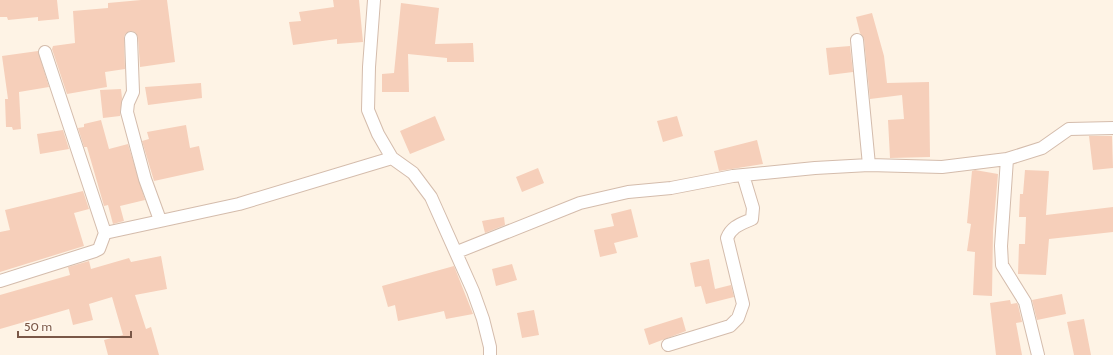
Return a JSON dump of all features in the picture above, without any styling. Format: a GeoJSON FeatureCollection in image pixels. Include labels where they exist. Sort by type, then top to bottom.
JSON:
{"type":"FeatureCollection","features":[{"type":"Feature","properties":{"kind":"street"},"geometry":{"type":"LineString","coordinates":[[374,0],[369,66],[368,110],[378,134],[392,158],[413,173],[431,197],[456,252],[483,320],[490,347],[490,355]]}},
{"type":"Feature","properties":{"kind":"street"},"geometry":{"type":"LineString","coordinates":[[132,38],[133,92],[128,104],[127,112],[145,179],[160,220]]}},
{"type":"Feature","properties":{"kind":"street"},"geometry":{"type":"LineString","coordinates":[[857,40],[869,165]]}},
{"type":"Feature","properties":{"kind":"street"},"geometry":{"type":"LineString","coordinates":[[0,281],[95,251],[99,249],[105,233],[45,52]]}},
{"type":"Feature","properties":{"kind":"street"},"geometry":{"type":"LineString","coordinates":[[456,252],[580,203],[628,192],[671,188],[743,175],[869,165],[942,167],[1007,159],[1042,148],[1069,129],[1113,128]]}},
{"type":"Feature","properties":{"kind":"street"},"geometry":{"type":"LineString","coordinates":[[105,233],[239,204],[392,158]]}},
{"type":"Feature","properties":{"kind":"street"},"geometry":{"type":"LineString","coordinates":[[1007,159],[1001,246],[1002,265],[1011,281],[1019,290],[1025,302],[1038,355]]}},
{"type":"Feature","properties":{"kind":"street"},"geometry":{"type":"LineString","coordinates":[[668,345],[730,326],[738,318],[743,304],[727,238],[730,230],[752,219],[753,208],[743,175]]}},
{"type":"Feature","properties":{"kind":"building"},"geometry":{"type":"Polygon","coordinates":[[[0,0],[57,0],[59,19],[38,21],[38,17],[8,20],[7,17],[0,17],[0,0]]]}},
{"type":"Feature","properties":{"kind":"building"},"geometry":{"type":"Polygon","coordinates":[[[141,0],[167,0],[175,62],[140,67],[138,37],[135,32],[130,31],[125,34],[124,38],[125,69],[105,72],[107,87],[67,94],[52,49],[53,46],[75,43],[73,11],[108,8],[108,3],[141,0]]]}},
{"type":"Feature","properties":{"kind":"building"},"geometry":{"type":"Polygon","coordinates":[[[333,0],[359,0],[363,42],[337,44],[337,39],[293,45],[289,22],[301,21],[299,12],[334,7],[333,0]]]}},
{"type":"Feature","properties":{"kind":"building"},"geometry":{"type":"Polygon","coordinates":[[[401,3],[439,8],[435,44],[473,43],[474,62],[447,62],[447,58],[408,54],[409,92],[382,92],[382,74],[394,73],[401,3]]]}},
{"type":"Feature","properties":{"kind":"building"},"geometry":{"type":"Polygon","coordinates":[[[872,13],[884,56],[887,83],[929,82],[930,157],[890,158],[888,120],[904,119],[902,95],[870,99],[864,39],[860,33],[856,17],[872,13]]]}},
{"type":"Feature","properties":{"kind":"building"},"geometry":{"type":"Polygon","coordinates":[[[850,46],[853,72],[829,75],[826,48],[850,46]]]}},
{"type":"Feature","properties":{"kind":"building"},"geometry":{"type":"Polygon","coordinates":[[[38,51],[49,87],[19,92],[21,129],[13,130],[12,127],[6,127],[5,99],[8,99],[2,56],[38,51]]]}},
{"type":"Feature","properties":{"kind":"building"},"geometry":{"type":"Polygon","coordinates":[[[201,83],[202,98],[148,105],[145,87],[201,83]]]}},
{"type":"Feature","properties":{"kind":"building"},"geometry":{"type":"Polygon","coordinates":[[[121,89],[122,98],[120,116],[103,118],[100,90],[121,89]]]}},
{"type":"Feature","properties":{"kind":"building"},"geometry":{"type":"Polygon","coordinates":[[[435,116],[445,140],[410,154],[400,131],[435,116]]]}},
{"type":"Feature","properties":{"kind":"building"},"geometry":{"type":"Polygon","coordinates":[[[677,116],[683,136],[663,142],[657,121],[677,116]]]}},
{"type":"Feature","properties":{"kind":"building"},"geometry":{"type":"Polygon","coordinates":[[[101,120],[109,149],[128,144],[145,200],[120,206],[124,221],[113,224],[108,205],[104,206],[87,147],[84,147],[78,128],[84,127],[84,124],[101,120]]]}},
{"type":"Feature","properties":{"kind":"building"},"geometry":{"type":"Polygon","coordinates":[[[186,125],[190,148],[199,146],[204,170],[154,181],[142,141],[149,139],[147,132],[186,125]]]}},
{"type":"Feature","properties":{"kind":"building"},"geometry":{"type":"Polygon","coordinates":[[[63,130],[69,149],[40,154],[37,134],[63,130]]]}},
{"type":"Feature","properties":{"kind":"building"},"geometry":{"type":"Polygon","coordinates":[[[1089,136],[1112,136],[1113,168],[1093,170],[1089,136]]]}},
{"type":"Feature","properties":{"kind":"building"},"geometry":{"type":"Polygon","coordinates":[[[757,140],[763,164],[719,171],[714,151],[757,140]]]}},
{"type":"Feature","properties":{"kind":"building"},"geometry":{"type":"Polygon","coordinates":[[[538,168],[544,183],[522,192],[516,177],[538,168]]]}},
{"type":"Feature","properties":{"kind":"building"},"geometry":{"type":"Polygon","coordinates":[[[975,170],[998,174],[993,231],[992,296],[973,295],[975,252],[967,251],[971,224],[967,223],[972,171],[975,170]]]}},
{"type":"Feature","properties":{"kind":"building"},"geometry":{"type":"Polygon","coordinates":[[[1025,170],[1049,171],[1046,215],[1113,207],[1113,232],[1049,239],[1046,275],[1018,274],[1019,244],[1025,244],[1026,217],[1019,217],[1020,194],[1023,194],[1025,170]]]}},
{"type":"Feature","properties":{"kind":"building"},"geometry":{"type":"Polygon","coordinates":[[[83,191],[89,209],[74,213],[84,246],[0,272],[0,232],[10,230],[5,210],[83,191]]]}},
{"type":"Feature","properties":{"kind":"building"},"geometry":{"type":"Polygon","coordinates":[[[631,209],[638,237],[614,243],[617,253],[600,257],[594,230],[614,226],[611,214],[631,209]]]}},
{"type":"Feature","properties":{"kind":"building"},"geometry":{"type":"Polygon","coordinates":[[[504,217],[505,225],[485,233],[482,221],[504,217]]]}},
{"type":"Feature","properties":{"kind":"building"},"geometry":{"type":"Polygon","coordinates":[[[161,256],[167,289],[135,295],[146,329],[151,327],[159,355],[108,355],[104,340],[123,335],[112,297],[89,304],[93,320],[73,325],[69,309],[0,329],[0,295],[70,275],[68,267],[89,261],[91,269],[129,258],[131,262],[161,256]]]}},
{"type":"Feature","properties":{"kind":"building"},"geometry":{"type":"Polygon","coordinates":[[[709,259],[715,289],[731,285],[734,297],[706,304],[701,286],[695,287],[690,263],[709,259]]]}},
{"type":"Feature","properties":{"kind":"building"},"geometry":{"type":"Polygon","coordinates":[[[512,264],[517,280],[496,286],[492,269],[512,264]]]}},
{"type":"Feature","properties":{"kind":"building"},"geometry":{"type":"Polygon","coordinates":[[[454,266],[473,314],[446,319],[444,311],[398,321],[395,305],[388,307],[382,286],[454,266]]]}},
{"type":"Feature","properties":{"kind":"building"},"geometry":{"type":"Polygon","coordinates":[[[1062,294],[1066,314],[1037,320],[1032,300],[1062,294]]]}},
{"type":"Feature","properties":{"kind":"building"},"geometry":{"type":"Polygon","coordinates":[[[1010,300],[1011,304],[1017,303],[1022,322],[1016,323],[1022,355],[996,355],[990,303],[1010,300]]]}},
{"type":"Feature","properties":{"kind":"building"},"geometry":{"type":"Polygon","coordinates":[[[534,310],[539,335],[522,338],[517,313],[534,310]]]}},
{"type":"Feature","properties":{"kind":"building"},"geometry":{"type":"Polygon","coordinates":[[[682,317],[686,331],[649,345],[644,329],[682,317]]]}},
{"type":"Feature","properties":{"kind":"building"},"geometry":{"type":"Polygon","coordinates":[[[1084,319],[1091,355],[1074,355],[1067,322],[1084,319]]]}}]}
